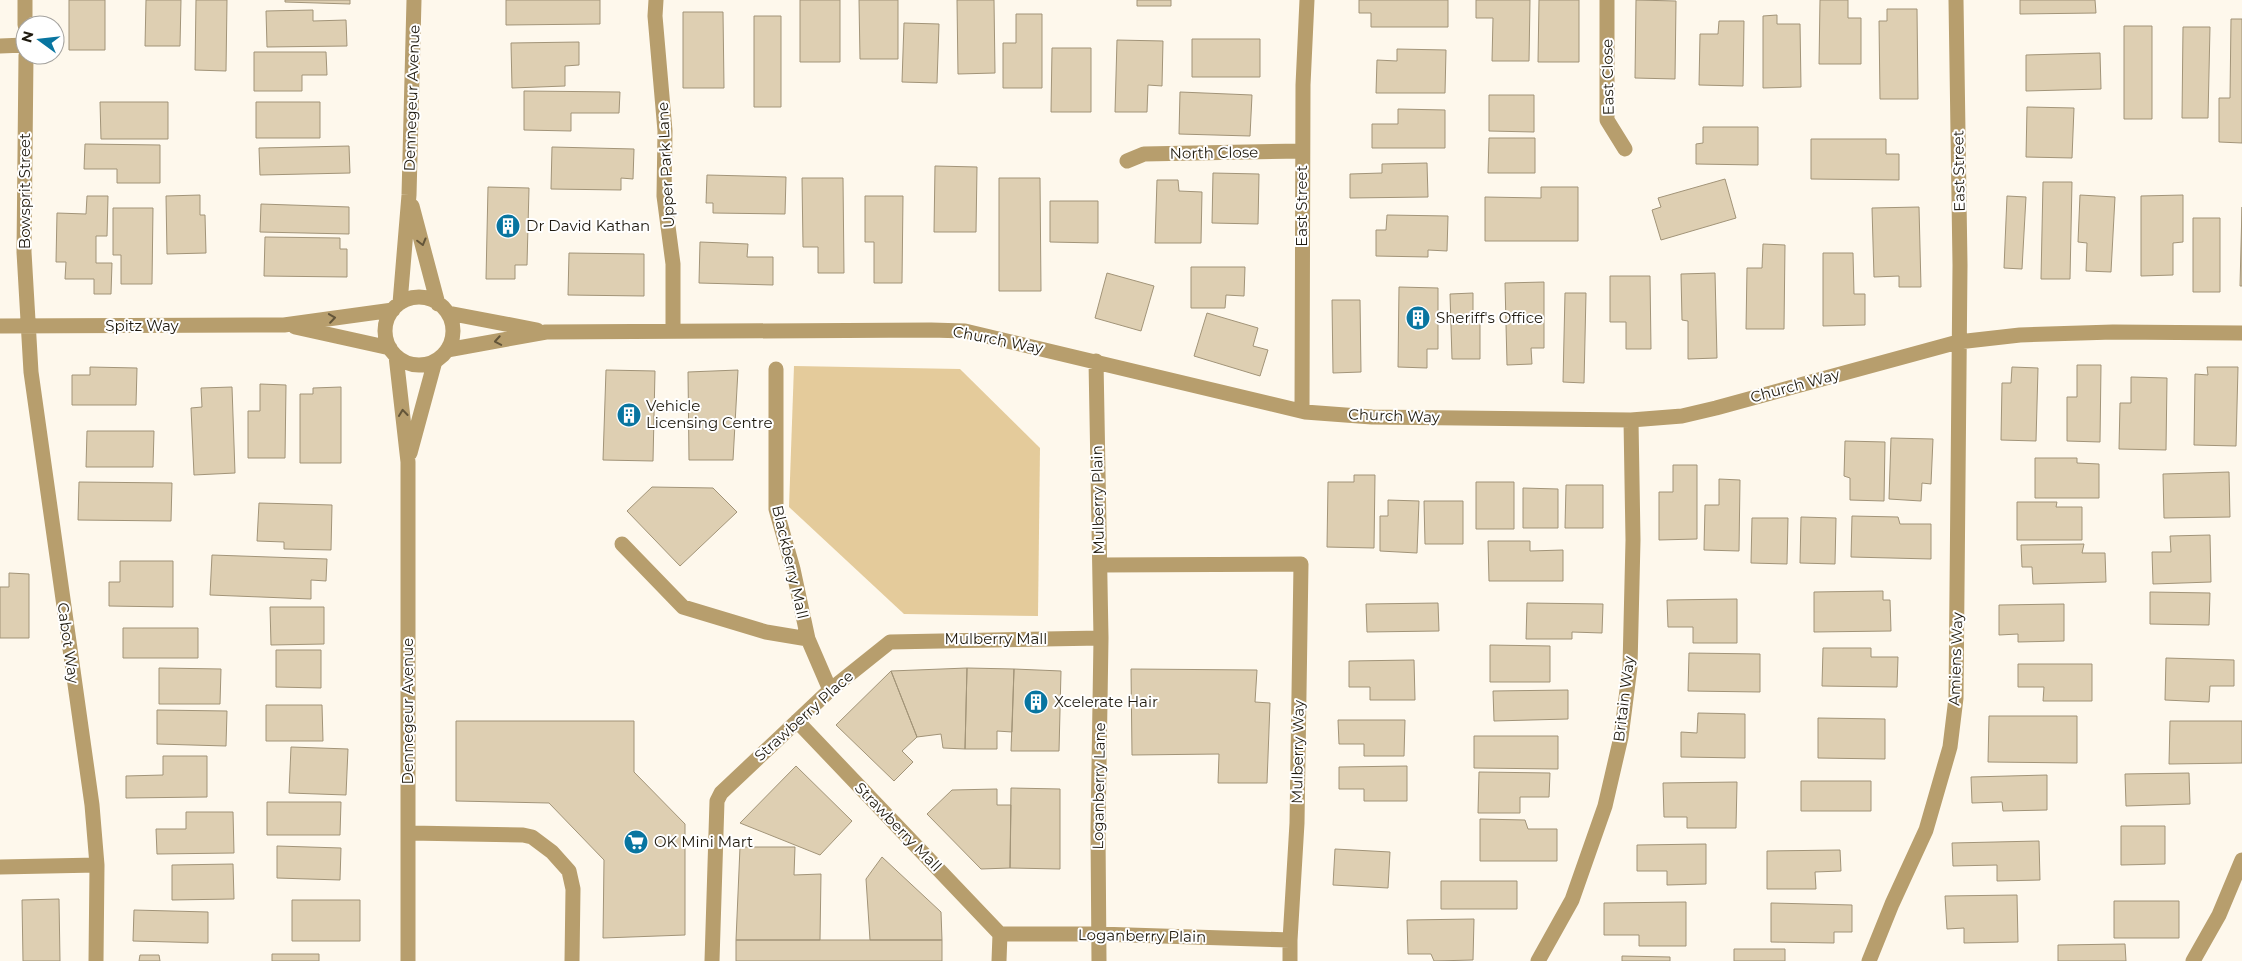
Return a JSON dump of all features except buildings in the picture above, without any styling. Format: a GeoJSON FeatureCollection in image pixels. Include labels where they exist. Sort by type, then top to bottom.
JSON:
{"type":"FeatureCollection","features":[{"type":"Feature","properties":{"kind":"street"},"geometry":{"type":"LineString","coordinates":[[25,0],[26,15]]}},
{"type":"Feature","properties":{"kind":"street","name":"Dennegeur Avenue"},"geometry":{"type":"LineString","coordinates":[[397,306],[409,195],[414,0]]}},
{"type":"Feature","properties":{"kind":"street","name":"Upper Park Lane"},"geometry":{"type":"LineString","coordinates":[[656,0],[655,16],[665,132],[664,196],[673,264],[673,331]]}},
{"type":"Feature","properties":{"kind":"street","name":"East Street"},"geometry":{"type":"LineString","coordinates":[[1302,411],[1302,151],[1307,0]]}},
{"type":"Feature","properties":{"kind":"street","name":"East Close"},"geometry":{"type":"LineString","coordinates":[[1607,0],[1607,120],[1626,150]]}},
{"type":"Feature","properties":{"kind":"street","name":"East Street"},"geometry":{"type":"LineString","coordinates":[[1956,0],[1960,265],[1958,342]]}},
{"type":"Feature","properties":{"kind":"street"},"geometry":{"type":"LineString","coordinates":[[0,46],[15,45]]}},
{"type":"Feature","properties":{"kind":"street","name":"Bowsprit Street"},"geometry":{"type":"LineString","coordinates":[[26,65],[24,252],[30,326]]}},
{"type":"Feature","properties":{"kind":"street","name":"North Close"},"geometry":{"type":"LineString","coordinates":[[1127,161],[1144,154],[1302,151]]}},
{"type":"Feature","properties":{"kind":"street","name":"Dennegeur Avenue"},"geometry":{"type":"LineString","coordinates":[[409,195],[443,309]]}},
{"type":"Feature","properties":{"kind":"street"},"geometry":{"type":"LineString","coordinates":[[424,298],[443,309],[453,332],[447,350],[435,361],[415,365],[408,363],[393,352],[385,328],[397,306],[408,299],[424,298]]}},
{"type":"Feature","properties":{"kind":"street","name":"Spitz Way"},"geometry":{"type":"LineString","coordinates":[[0,326],[284,325],[397,306]]}},
{"type":"Feature","properties":{"kind":"street","name":"Church Way"},"geometry":{"type":"LineString","coordinates":[[443,309],[546,332]]}},
{"type":"Feature","properties":{"kind":"street","name":"Spitz Way"},"geometry":{"type":"LineString","coordinates":[[284,325],[393,352]]}},
{"type":"Feature","properties":{"kind":"street","name":"Cabot Way"},"geometry":{"type":"LineString","coordinates":[[30,326],[31,372],[92,805],[97,865],[96,961]]}},
{"type":"Feature","properties":{"kind":"street","name":"Church Way"},"geometry":{"type":"LineString","coordinates":[[447,350],[546,332],[965,331],[1302,411],[1372,416],[1631,420],[1682,416],[1716,408],[1958,342],[2020,335],[2113,332],[2242,333]]}},
{"type":"Feature","properties":{"kind":"street","name":"Amiens Way"},"geometry":{"type":"LineString","coordinates":[[1869,961],[1892,904],[1926,830],[1950,747],[1956,689],[1958,342]]}},
{"type":"Feature","properties":{"kind":"street","name":"Dennegeur Avenue"},"geometry":{"type":"LineString","coordinates":[[393,352],[408,462],[408,961]]}},
{"type":"Feature","properties":{"kind":"street","name":"Dennegeur Avenue"},"geometry":{"type":"LineString","coordinates":[[408,462],[435,361]]}},
{"type":"Feature","properties":{"kind":"street","name":"Mulberry Plain"},"geometry":{"type":"LineString","coordinates":[[1096,361],[1101,638]]}},
{"type":"Feature","properties":{"kind":"street","name":"Blackberry Mall"},"geometry":{"type":"LineString","coordinates":[[776,369],[776,509],[793,569],[808,639],[830,690]]}},
{"type":"Feature","properties":{"kind":"street","name":"Britain Way"},"geometry":{"type":"LineString","coordinates":[[1538,961],[1572,900],[1605,806],[1621,737],[1630,667],[1633,540],[1631,420]]}},
{"type":"Feature","properties":{"kind":"street"},"geometry":{"type":"LineString","coordinates":[[622,544],[678,604],[683,607],[766,632],[808,639]]}},
{"type":"Feature","properties":{"kind":"street","name":"Mulberry Way"},"geometry":{"type":"LineString","coordinates":[[1100,565],[1301,564],[1297,824],[1290,940]]}},
{"type":"Feature","properties":{"kind":"street","name":"Mulberry Mall"},"geometry":{"type":"LineString","coordinates":[[890,642],[1101,638]]}},
{"type":"Feature","properties":{"kind":"street","name":"Loganberry Lane"},"geometry":{"type":"LineString","coordinates":[[1099,961],[1098,832],[1101,638]]}},
{"type":"Feature","properties":{"kind":"street","name":"Strawberry Place"},"geometry":{"type":"LineString","coordinates":[[712,961],[715,809],[721,793],[830,690],[890,642]]}},
{"type":"Feature","properties":{"kind":"street","name":"Strawberry Mall"},"geometry":{"type":"LineString","coordinates":[[797,721],[1000,934]]}},
{"type":"Feature","properties":{"kind":"street"},"geometry":{"type":"LineString","coordinates":[[408,832],[523,835],[532,837],[552,852],[569,872],[573,888],[572,961]]}},
{"type":"Feature","properties":{"kind":"street"},"geometry":{"type":"LineString","coordinates":[[2193,961],[2219,915],[2242,860]]}},
{"type":"Feature","properties":{"kind":"street"},"geometry":{"type":"LineString","coordinates":[[0,867],[97,865]]}},
{"type":"Feature","properties":{"kind":"street"},"geometry":{"type":"LineString","coordinates":[[999,961],[1000,934]]}},
{"type":"Feature","properties":{"kind":"street","name":"Loganberry Plain"},"geometry":{"type":"LineString","coordinates":[[1000,934],[1098,934],[1290,940]]}},
{"type":"Feature","properties":{"kind":"street"},"geometry":{"type":"LineString","coordinates":[[1290,940],[1290,961]]}},
{"type":"Feature","properties":{"kind":"shaded area"},"geometry":{"type":"Polygon","coordinates":[[[794,366],[960,369],[1040,448],[1038,616],[904,614],[789,507],[794,366]]]}},
{"type":"Feature","properties":{"kind":"place","name":"Dr David Kathan"},"geometry":{"type":"Point","coordinates":[508,226]}},
{"type":"Feature","properties":{"kind":"place","name":"Sheriff's Office"},"geometry":{"type":"Point","coordinates":[1418,318]}},
{"type":"Feature","properties":{"kind":"place","name":"Vehicle Licensing Centre"},"geometry":{"type":"Point","coordinates":[629,415]}},
{"type":"Feature","properties":{"kind":"place","name":"Xcelerate Hair"},"geometry":{"type":"Point","coordinates":[1036,702]}},
{"type":"Feature","properties":{"kind":"place","name":"OK Mini Mart"},"geometry":{"type":"Point","coordinates":[636,842]}}]}
